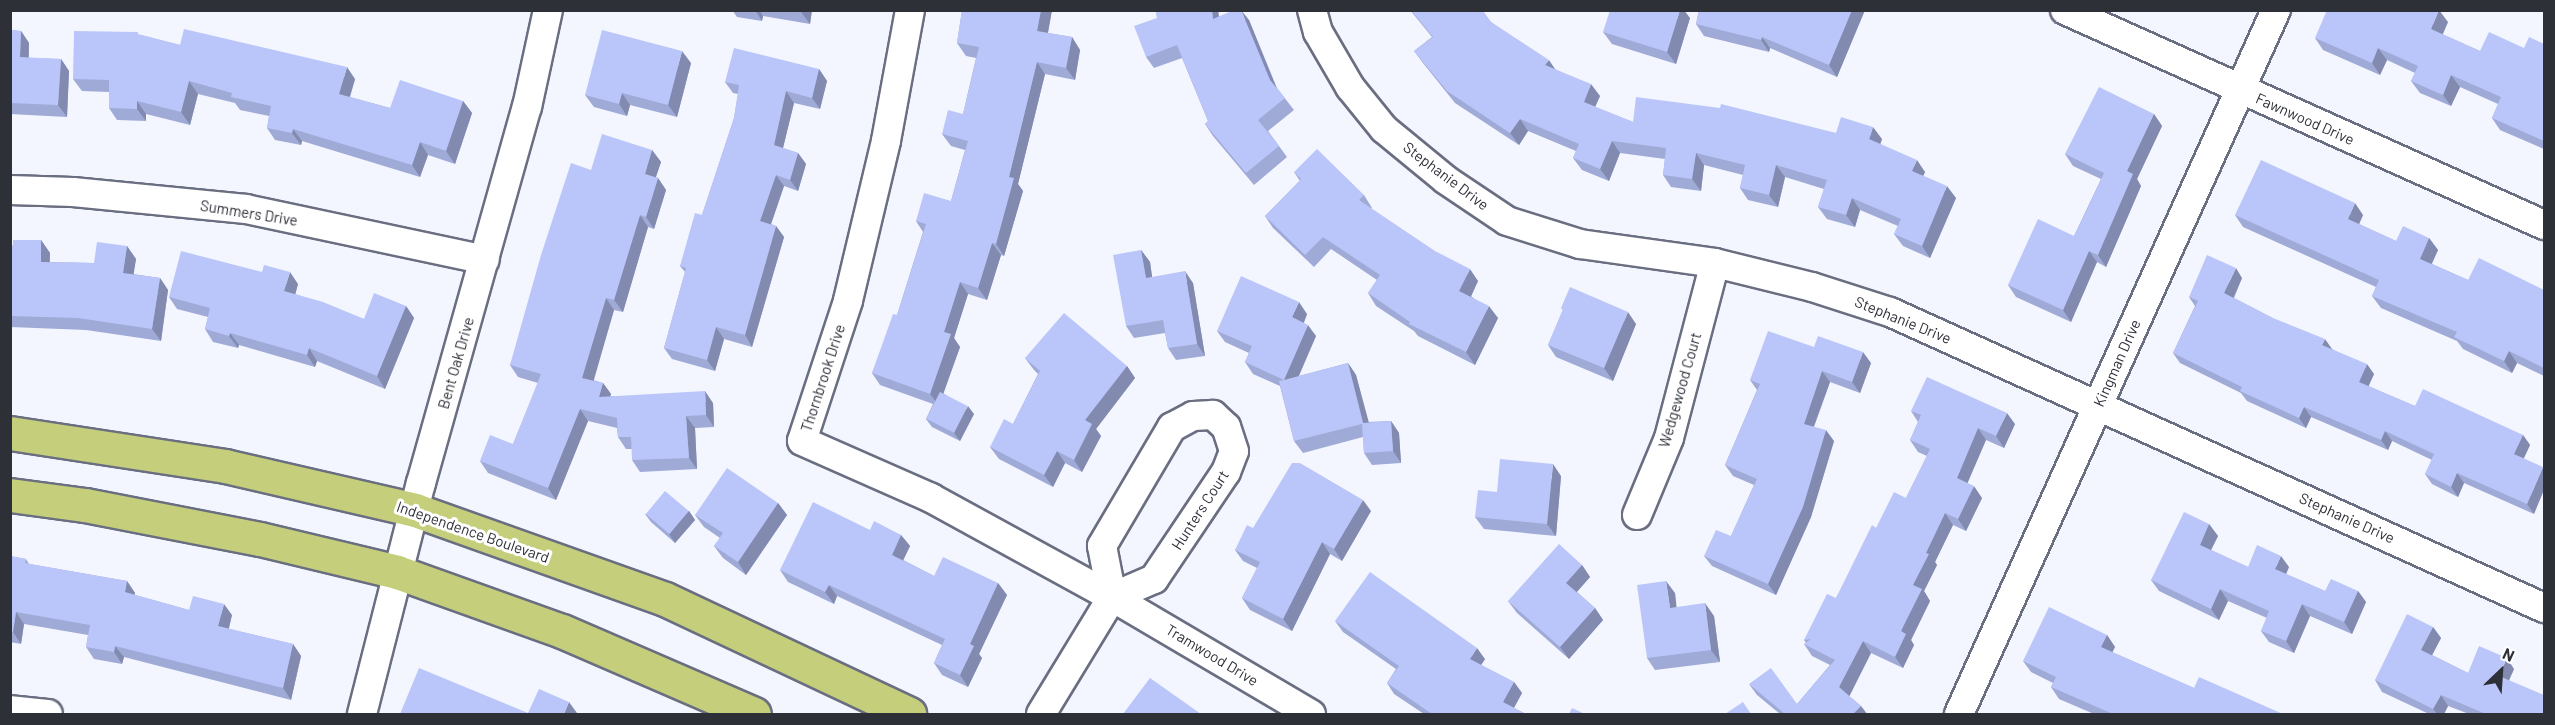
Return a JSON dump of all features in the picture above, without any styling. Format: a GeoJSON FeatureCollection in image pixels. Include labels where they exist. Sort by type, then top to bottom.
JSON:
{"type":"FeatureCollection","features":[{"type":"Feature","properties":{"kind":"main road","name":"Independence Boulevard"},"geometry":{"type":"LineString","coordinates":[[10,433],[225,466],[415,510],[665,599],[909,714]]}},
{"type":"Feature","properties":{"kind":"main road"},"geometry":{"type":"LineString","coordinates":[[10,495],[85,505],[260,539],[397,572],[562,631],[754,714]]}},
{"type":"Feature","properties":{"kind":"street","name":"Bent Oak Drive"},"geometry":{"type":"LineString","coordinates":[[362,714],[397,572],[527,107],[548,10]]}},
{"type":"Feature","properties":{"kind":"street","name":"Thornbrook Drive"},"geometry":{"type":"LineString","coordinates":[[910,10],[886,141],[848,301],[802,441],[931,498],[1112,597]]}},
{"type":"Feature","properties":{"kind":"street","name":"Stephanie Drive"},"geometry":{"type":"LineString","coordinates":[[1312,10],[1318,32],[1350,87],[1384,129],[1446,180],[1507,220],[1580,244],[1715,263],[1812,287],[1890,312],[2544,608]]}},
{"type":"Feature","properties":{"kind":"street","name":"Fawnwood Drive"},"geometry":{"type":"LineString","coordinates":[[2066,10],[2544,225]]}},
{"type":"Feature","properties":{"kind":"street","name":"Kingman Drive"},"geometry":{"type":"LineString","coordinates":[[1959,714],[2276,10]]}},
{"type":"Feature","properties":{"kind":"street","name":"Summers Drive"},"geometry":{"type":"LineString","coordinates":[[10,190],[73,192],[246,209],[485,260]]}},
{"type":"Feature","properties":{"kind":"street","name":"Wedgewood Court"},"geometry":{"type":"LineString","coordinates":[[1637,515],[1669,438],[1715,263]]}},
{"type":"Feature","properties":{"kind":"street","name":"Hunters Court"},"geometry":{"type":"LineString","coordinates":[[1213,415],[1226,427],[1234,451],[1226,472],[1154,579],[1112,597],[1102,546],[1172,427],[1193,416],[1213,415]]}},
{"type":"Feature","properties":{"kind":"street"},"geometry":{"type":"LineString","coordinates":[[1041,714],[1112,597]]}},
{"type":"Feature","properties":{"kind":"street","name":"Tramwood Drive"},"geometry":{"type":"LineString","coordinates":[[1112,597],[1311,714]]}},
{"type":"Feature","properties":{"kind":"street"},"geometry":{"type":"LineString","coordinates":[[10,710],[48,714]]}},
{"type":"Feature","properties":{"kind":"building"},"geometry":{"type":"Polygon","coordinates":[[[962,10],[1041,10],[1037,31],[1072,37],[1066,68],[1037,62],[1009,177],[1014,178],[996,244],[992,243],[978,288],[960,282],[944,332],[951,334],[930,394],[872,373],[893,314],[897,315],[926,224],[916,221],[924,193],[951,201],[968,141],[942,134],[948,110],[963,114],[979,47],[957,43],[962,10]]]}},
{"type":"Feature","properties":{"kind":"building"},"geometry":{"type":"Polygon","coordinates":[[[1156,10],[1212,10],[1213,19],[1234,10],[1241,10],[1270,80],[1285,98],[1258,120],[1279,146],[1246,173],[1205,124],[1208,121],[1177,45],[1146,57],[1134,26],[1157,18],[1156,10]]]}},
{"type":"Feature","properties":{"kind":"building"},"geometry":{"type":"Polygon","coordinates":[[[1411,10],[1482,10],[1491,22],[1549,60],[1545,65],[1591,84],[1584,102],[1633,122],[1636,97],[1720,108],[1721,104],[1836,133],[1841,117],[1873,127],[1869,139],[1917,160],[1912,171],[1947,186],[1922,246],[1894,234],[1901,219],[1852,198],[1846,215],[1818,207],[1827,180],[1776,165],[1769,195],[1740,188],[1745,165],[1696,153],[1692,179],[1663,175],[1666,148],[1612,141],[1600,169],[1573,158],[1579,144],[1520,119],[1510,133],[1447,91],[1414,51],[1433,37],[1411,10]]]}},
{"type":"Feature","properties":{"kind":"building"},"geometry":{"type":"Polygon","coordinates":[[[1610,10],[1680,10],[1667,52],[1603,32],[1610,10]]]}},
{"type":"Feature","properties":{"kind":"building"},"geometry":{"type":"Polygon","coordinates":[[[1699,10],[1852,10],[1829,65],[1762,37],[1761,40],[1696,24],[1699,10]]]}},
{"type":"Feature","properties":{"kind":"building"},"geometry":{"type":"Polygon","coordinates":[[[2327,10],[2439,10],[2431,29],[2480,51],[2489,32],[2524,48],[2529,37],[2544,44],[2544,141],[2492,118],[2501,97],[2451,75],[2443,95],[2411,81],[2418,66],[2378,48],[2372,63],[2315,38],[2327,10]]]}},
{"type":"Feature","properties":{"kind":"building"},"geometry":{"type":"Polygon","coordinates":[[[184,29],[347,67],[339,94],[390,108],[400,80],[463,101],[446,151],[420,142],[412,165],[293,129],[292,133],[267,128],[271,106],[231,97],[232,93],[189,81],[181,112],[137,101],[137,109],[109,108],[109,80],[73,79],[74,31],[138,32],[138,34],[180,45],[184,29]]]}},
{"type":"Feature","properties":{"kind":"building"},"geometry":{"type":"Polygon","coordinates":[[[10,30],[21,31],[20,57],[61,59],[58,105],[10,103],[10,30]]]}},
{"type":"Feature","properties":{"kind":"building"},"geometry":{"type":"Polygon","coordinates":[[[602,30],[682,51],[668,105],[622,93],[619,104],[585,95],[602,30]]]}},
{"type":"Feature","properties":{"kind":"building"},"geometry":{"type":"Polygon","coordinates":[[[734,48],[819,69],[812,98],[786,91],[774,145],[798,153],[790,180],[776,175],[760,221],[776,226],[745,335],[716,327],[707,360],[664,348],[686,268],[680,266],[695,213],[702,215],[734,118],[739,85],[725,82],[734,48]]]}},
{"type":"Feature","properties":{"kind":"building"},"geometry":{"type":"Polygon","coordinates":[[[2099,87],[2154,114],[2127,171],[2133,174],[2098,255],[2089,251],[2063,310],[2008,285],[2038,219],[2074,236],[2104,173],[2065,154],[2099,87]]]}},
{"type":"Feature","properties":{"kind":"building"},"geometry":{"type":"Polygon","coordinates":[[[602,134],[652,150],[645,174],[658,178],[646,217],[640,215],[614,300],[606,298],[582,378],[603,383],[599,397],[705,391],[706,415],[686,416],[689,458],[632,460],[631,437],[618,437],[617,418],[580,409],[548,488],[480,461],[490,435],[513,444],[541,374],[510,365],[541,255],[571,163],[591,170],[602,134]]]}},
{"type":"Feature","properties":{"kind":"building"},"geometry":{"type":"Polygon","coordinates":[[[1317,149],[1364,195],[1359,200],[1435,251],[1470,269],[1459,291],[1489,306],[1466,352],[1409,324],[1410,322],[1368,293],[1380,275],[1323,237],[1305,255],[1265,216],[1301,179],[1294,172],[1317,149]]]}},
{"type":"Feature","properties":{"kind":"building"},"geometry":{"type":"Polygon","coordinates":[[[2261,160],[2355,203],[2348,219],[2396,241],[2403,226],[2429,238],[2420,259],[2468,280],[2479,258],[2544,290],[2544,368],[2509,351],[2504,361],[2454,337],[2457,332],[2372,296],[2379,280],[2235,215],[2261,160]]]}},
{"type":"Feature","properties":{"kind":"building"},"geometry":{"type":"Polygon","coordinates":[[[13,240],[41,240],[41,262],[94,263],[97,242],[127,246],[123,273],[160,278],[152,329],[78,318],[10,316],[10,246],[13,246],[13,240]]]}},
{"type":"Feature","properties":{"kind":"building"},"geometry":{"type":"Polygon","coordinates":[[[1141,250],[1146,278],[1185,271],[1197,344],[1168,348],[1163,320],[1126,326],[1113,255],[1141,250]]]}},
{"type":"Feature","properties":{"kind":"building"},"geometry":{"type":"Polygon","coordinates":[[[181,251],[262,272],[264,265],[290,272],[284,291],[323,302],[364,319],[374,293],[406,306],[377,376],[309,348],[307,355],[230,333],[229,336],[205,329],[210,308],[169,297],[181,251]]]}},
{"type":"Feature","properties":{"kind":"building"},"geometry":{"type":"Polygon","coordinates":[[[2207,255],[2236,268],[2224,293],[2273,318],[2325,339],[2322,345],[2367,364],[2359,382],[2415,406],[2423,389],[2523,435],[2514,454],[2543,467],[2527,504],[2457,473],[2451,487],[2425,474],[2434,454],[2385,431],[2381,440],[2304,407],[2299,418],[2240,391],[2242,387],[2173,353],[2198,301],[2189,297],[2207,255]]]}},
{"type":"Feature","properties":{"kind":"building"},"geometry":{"type":"Polygon","coordinates":[[[1241,276],[1299,302],[1292,317],[1308,325],[1284,380],[1245,362],[1252,346],[1217,331],[1241,276]]]}},
{"type":"Feature","properties":{"kind":"building"},"geometry":{"type":"Polygon","coordinates":[[[1570,287],[1628,312],[1604,368],[1548,345],[1570,287]]]}},
{"type":"Feature","properties":{"kind":"building"},"geometry":{"type":"Polygon","coordinates":[[[1064,313],[1127,366],[1085,420],[1092,424],[1074,460],[1057,451],[1044,475],[990,447],[1004,419],[1013,424],[1040,371],[1025,358],[1064,313]]]}},
{"type":"Feature","properties":{"kind":"building"},"geometry":{"type":"Polygon","coordinates":[[[1768,331],[1814,347],[1818,336],[1863,352],[1852,382],[1822,371],[1804,424],[1826,430],[1803,507],[1768,584],[1704,556],[1716,530],[1731,536],[1757,479],[1725,465],[1760,384],[1750,380],[1768,331]]]}},
{"type":"Feature","properties":{"kind":"building"},"geometry":{"type":"Polygon","coordinates":[[[1348,363],[1363,423],[1391,421],[1393,451],[1364,453],[1362,424],[1294,441],[1279,381],[1348,363]]]}},
{"type":"Feature","properties":{"kind":"building"},"geometry":{"type":"Polygon","coordinates":[[[1927,377],[2007,413],[1996,436],[1978,428],[1957,478],[1974,486],[1958,519],[1945,513],[1926,553],[1929,554],[1913,585],[1922,589],[1901,631],[1906,634],[1895,657],[1863,641],[1839,687],[1861,706],[1853,714],[1785,714],[1749,684],[1771,668],[1797,704],[1835,660],[1804,644],[1811,639],[1804,640],[1827,594],[1836,598],[1872,525],[1876,528],[1894,492],[1906,498],[1930,449],[1910,440],[1921,415],[1911,411],[1927,377]]]}},
{"type":"Feature","properties":{"kind":"building"},"geometry":{"type":"Polygon","coordinates":[[[940,392],[968,406],[954,433],[926,419],[940,392]]]}},
{"type":"Feature","properties":{"kind":"building"},"geometry":{"type":"Polygon","coordinates":[[[1500,459],[1553,464],[1547,524],[1475,517],[1478,490],[1497,492],[1500,459]]]}},
{"type":"Feature","properties":{"kind":"building"},"geometry":{"type":"Polygon","coordinates":[[[1292,463],[1300,463],[1363,500],[1334,549],[1322,542],[1283,619],[1242,598],[1260,562],[1235,550],[1247,525],[1253,528],[1292,463]]]}},
{"type":"Feature","properties":{"kind":"building"},"geometry":{"type":"Polygon","coordinates":[[[727,468],[778,503],[738,562],[714,546],[723,533],[695,515],[727,468]]]}},
{"type":"Feature","properties":{"kind":"building"},"geometry":{"type":"Polygon","coordinates":[[[665,491],[689,511],[669,534],[646,514],[665,491]]]}},
{"type":"Feature","properties":{"kind":"building"},"geometry":{"type":"Polygon","coordinates":[[[813,502],[870,530],[874,521],[901,535],[892,555],[934,576],[943,557],[998,583],[970,644],[974,646],[960,675],[934,663],[945,639],[829,585],[825,592],[780,570],[813,502]]]}},
{"type":"Feature","properties":{"kind":"building"},"geometry":{"type":"Polygon","coordinates":[[[2184,512],[2209,524],[2200,545],[2248,567],[2257,545],[2281,556],[2275,569],[2325,591],[2331,579],[2358,591],[2344,622],[2302,604],[2286,641],[2261,631],[2269,611],[2220,589],[2211,609],[2151,580],[2184,512]]]}},
{"type":"Feature","properties":{"kind":"building"},"geometry":{"type":"Polygon","coordinates":[[[1559,544],[1582,565],[1566,583],[1595,608],[1560,647],[1508,601],[1559,544]]]}},
{"type":"Feature","properties":{"kind":"building"},"geometry":{"type":"Polygon","coordinates":[[[10,556],[26,559],[25,563],[127,581],[125,592],[189,610],[193,596],[224,604],[218,626],[293,644],[283,688],[115,646],[114,652],[86,647],[90,625],[16,612],[13,632],[10,632],[10,556]]]}},
{"type":"Feature","properties":{"kind":"building"},"geometry":{"type":"Polygon","coordinates":[[[1370,572],[1477,648],[1470,659],[1514,682],[1503,702],[1526,714],[1432,714],[1387,683],[1399,666],[1335,621],[1370,572]]]}},
{"type":"Feature","properties":{"kind":"building"},"geometry":{"type":"Polygon","coordinates":[[[1666,581],[1670,608],[1705,603],[1711,650],[1647,658],[1637,585],[1666,581]]]}},
{"type":"Feature","properties":{"kind":"building"},"geometry":{"type":"Polygon","coordinates":[[[2049,607],[2107,635],[2101,647],[2194,688],[2199,677],[2283,714],[2113,714],[2051,687],[2056,677],[2023,661],[2049,607]]]}},
{"type":"Feature","properties":{"kind":"building"},"geometry":{"type":"Polygon","coordinates":[[[2407,614],[2433,627],[2421,650],[2468,673],[2479,646],[2507,658],[2499,676],[2544,695],[2544,714],[2486,714],[2441,695],[2433,709],[2375,680],[2407,614]]]}},
{"type":"Feature","properties":{"kind":"building"},"geometry":{"type":"Polygon","coordinates":[[[419,668],[528,713],[539,689],[569,702],[564,714],[400,714],[419,668]]]}},
{"type":"Feature","properties":{"kind":"building"},"geometry":{"type":"Polygon","coordinates":[[[1150,678],[1201,714],[1123,714],[1150,678]]]}},
{"type":"Feature","properties":{"kind":"building"},"geometry":{"type":"Polygon","coordinates":[[[1743,702],[1751,714],[1725,714],[1743,702]]]}},
{"type":"Feature","properties":{"kind":"building"},"geometry":{"type":"Polygon","coordinates":[[[1572,708],[1585,714],[1569,714],[1572,708]]]}}]}
